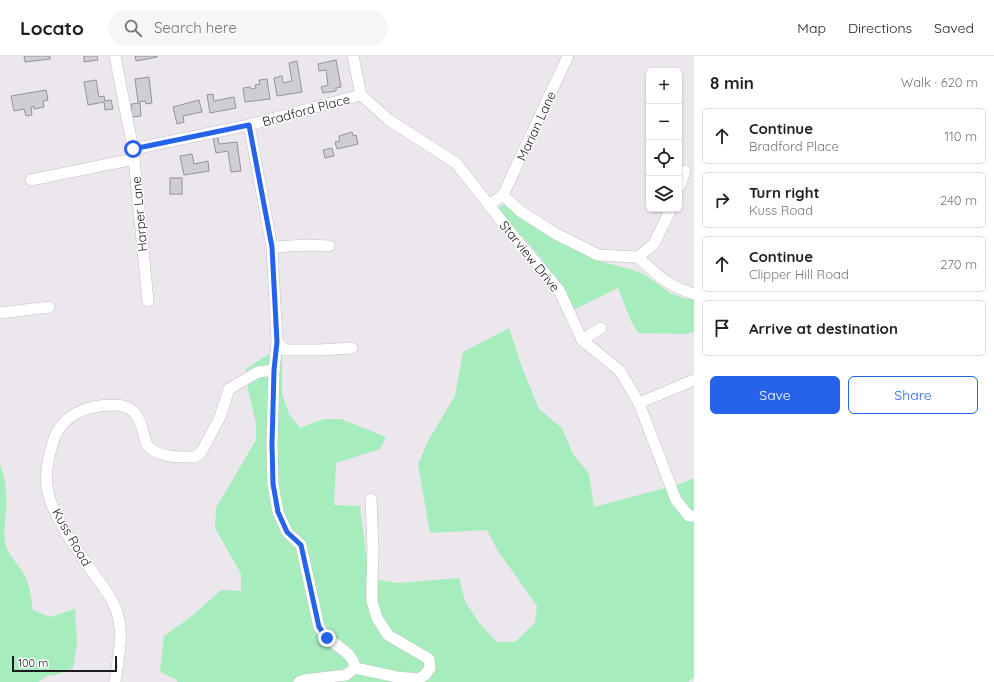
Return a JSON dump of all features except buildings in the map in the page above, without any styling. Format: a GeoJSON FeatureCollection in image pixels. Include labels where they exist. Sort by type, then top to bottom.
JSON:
{"type":"FeatureCollection","features":[{"type":"Feature","properties":{"kind":"street","name":"Harper Lane"},"geometry":{"type":"LineString","coordinates":[[115,56],[134,154],[148,301]]}},
{"type":"Feature","properties":{"kind":"street"},"geometry":{"type":"LineString","coordinates":[[353,56],[361,95]]}},
{"type":"Feature","properties":{"kind":"street","name":"Marian Lane"},"geometry":{"type":"LineString","coordinates":[[503,195],[568,56]]}},
{"type":"Feature","properties":{"kind":"street","name":"Bradford Place"},"geometry":{"type":"LineString","coordinates":[[31,180],[361,95]]}},
{"type":"Feature","properties":{"kind":"street","name":"Starview Drive"},"geometry":{"type":"LineString","coordinates":[[361,95],[388,120],[456,162],[510,232],[560,290],[582,340],[620,371],[639,403],[676,500],[689,516],[694,516]]}},
{"type":"Feature","properties":{"kind":"street"},"geometry":{"type":"LineString","coordinates":[[249,125],[272,247],[277,342],[274,370],[272,444],[273,484],[278,512],[287,532],[301,545],[319,627],[327,638],[349,655],[355,664],[355,668]]}},
{"type":"Feature","properties":{"kind":"street"},"geometry":{"type":"LineString","coordinates":[[682,177],[684,171]]}},
{"type":"Feature","properties":{"kind":"street"},"geometry":{"type":"LineString","coordinates":[[489,205],[503,195],[520,211],[556,234],[598,255],[638,257],[658,276],[677,288],[694,294]]}},
{"type":"Feature","properties":{"kind":"street"},"geometry":{"type":"LineString","coordinates":[[638,257],[654,244],[670,212]]}},
{"type":"Feature","properties":{"kind":"street"},"geometry":{"type":"LineString","coordinates":[[272,247],[308,244],[329,246]]}},
{"type":"Feature","properties":{"kind":"street"},"geometry":{"type":"LineString","coordinates":[[0,313],[49,307]]}},
{"type":"Feature","properties":{"kind":"street"},"geometry":{"type":"LineString","coordinates":[[582,340],[601,328]]}},
{"type":"Feature","properties":{"kind":"street"},"geometry":{"type":"LineString","coordinates":[[277,342],[285,350],[352,348]]}},
{"type":"Feature","properties":{"kind":"street","name":"Kuss Road"},"geometry":{"type":"LineString","coordinates":[[115,682],[120,643],[119,623],[116,610],[111,598],[84,561],[61,523],[47,487],[47,470],[50,450],[57,432],[64,422],[73,414],[82,410],[104,405],[124,406],[139,417],[147,446],[151,449],[164,454],[194,457],[202,451],[220,417],[229,389],[258,372],[274,370]]}},
{"type":"Feature","properties":{"kind":"street"},"geometry":{"type":"LineString","coordinates":[[639,403],[694,380]]}},
{"type":"Feature","properties":{"kind":"street"},"geometry":{"type":"LineString","coordinates":[[299,682],[304,680],[346,675],[355,668],[397,677],[418,678],[425,675],[430,668],[428,659],[388,635],[377,618],[372,601],[372,499]]}},
{"type":"Feature","properties":{"kind":"green space"},"geometry":{"type":"Polygon","coordinates":[[[504,204],[573,249],[602,262],[633,270],[645,275],[670,293],[683,298],[694,299],[694,332],[684,334],[638,333],[630,319],[618,288],[573,310],[564,288],[536,252],[497,210],[504,204]]]}},
{"type":"Feature","properties":{"kind":"green space"},"geometry":{"type":"Polygon","coordinates":[[[509,328],[523,370],[539,409],[562,428],[573,454],[589,474],[594,507],[680,484],[694,478],[694,677],[688,682],[177,682],[177,680],[160,672],[164,636],[191,617],[221,590],[241,591],[241,574],[215,528],[216,508],[256,440],[256,423],[249,394],[246,369],[272,352],[282,352],[282,393],[289,414],[300,428],[324,419],[341,419],[386,437],[380,449],[336,463],[334,505],[360,506],[368,570],[379,580],[398,583],[459,578],[465,601],[479,623],[497,642],[515,642],[535,623],[537,606],[498,551],[487,530],[430,533],[418,464],[429,439],[455,396],[463,352],[509,328]]]}},
{"type":"Feature","properties":{"kind":"green space"},"geometry":{"type":"Polygon","coordinates":[[[0,464],[4,476],[6,494],[5,542],[10,554],[22,570],[28,582],[33,610],[50,617],[75,609],[77,643],[73,668],[59,674],[47,676],[38,682],[0,682],[0,464]]]}},
{"type":"Feature","properties":{"kind":"route"},"geometry":{"type":"LineString","coordinates":[[133,149],[249,125],[272,247],[277,342],[274,370],[272,444],[273,484],[278,512],[287,532],[301,545],[319,627],[327,638]]}}]}
